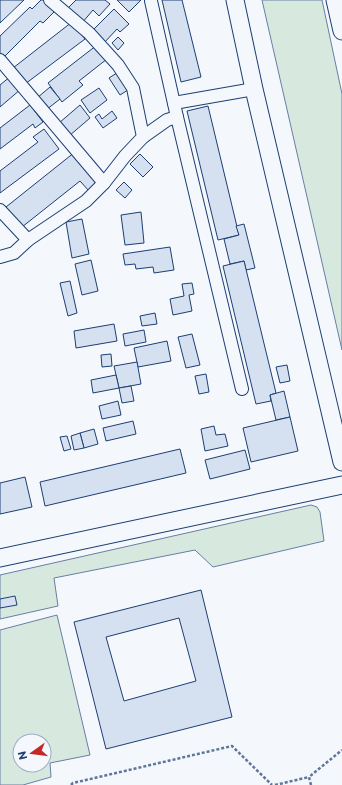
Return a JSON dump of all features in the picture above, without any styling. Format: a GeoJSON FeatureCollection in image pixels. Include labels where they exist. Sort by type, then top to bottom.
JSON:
{"type":"FeatureCollection","features":[{"type":"Feature","properties":{"kind":"main road"},"geometry":{"type":"LineString","coordinates":[[235,0],[254,88],[342,462]]}},
{"type":"Feature","properties":{"kind":"main road"},"geometry":{"type":"LineString","coordinates":[[335,0],[342,31]]}},
{"type":"Feature","properties":{"kind":"main road"},"geometry":{"type":"LineString","coordinates":[[0,558],[342,485]]}},
{"type":"Feature","properties":{"kind":"street"},"geometry":{"type":"LineString","coordinates":[[50,0],[88,33],[118,65],[133,88],[144,137]]}},
{"type":"Feature","properties":{"kind":"street"},"geometry":{"type":"LineString","coordinates":[[151,1],[242,389]]}},
{"type":"Feature","properties":{"kind":"street"},"geometry":{"type":"LineString","coordinates":[[0,60],[104,183]]}},
{"type":"Feature","properties":{"kind":"street"},"geometry":{"type":"LineString","coordinates":[[174,103],[254,88]]}},
{"type":"Feature","properties":{"kind":"street"},"geometry":{"type":"LineString","coordinates":[[0,257],[14,253],[28,240],[86,200],[104,183],[125,156],[144,137],[167,120],[177,117]]}},
{"type":"Feature","properties":{"kind":"street"},"geometry":{"type":"LineString","coordinates":[[0,210],[28,240]]}},
{"type":"Feature","properties":{"kind":"path"},"geometry":{"type":"LineString","coordinates":[[71,785],[72,783],[232,746],[272,785]]}},
{"type":"Feature","properties":{"kind":"path"},"geometry":{"type":"LineString","coordinates":[[275,785],[310,778],[342,750]]}},
{"type":"Feature","properties":{"kind":"path"},"geometry":{"type":"LineString","coordinates":[[310,778],[311,785]]}},
{"type":"Feature","properties":{"kind":"shaded area"},"geometry":{"type":"Polygon","coordinates":[[[262,0],[322,0],[342,94],[342,350],[262,0]]]}},
{"type":"Feature","properties":{"kind":"shaded area"},"geometry":{"type":"Polygon","coordinates":[[[311,505],[317,507],[320,512],[324,541],[213,567],[195,550],[54,578],[58,606],[0,619],[0,575],[311,505]]]}},
{"type":"Feature","properties":{"kind":"shaded area"},"geometry":{"type":"Polygon","coordinates":[[[57,615],[90,755],[52,763],[52,733],[12,733],[12,773],[51,773],[51,777],[23,785],[0,785],[0,630],[57,615]]]}},
{"type":"Feature","properties":{"kind":"building"},"geometry":{"type":"Polygon","coordinates":[[[0,0],[24,0],[0,23],[0,0]]]}},
{"type":"Feature","properties":{"kind":"building"},"geometry":{"type":"Polygon","coordinates":[[[41,0],[44,0],[55,11],[43,23],[40,21],[4,57],[0,53],[0,36],[30,7],[32,9],[41,0]]]}},
{"type":"Feature","properties":{"kind":"building"},"geometry":{"type":"Polygon","coordinates":[[[76,0],[105,0],[110,4],[99,16],[93,10],[82,23],[67,9],[76,0]]]}},
{"type":"Feature","properties":{"kind":"building"},"geometry":{"type":"Polygon","coordinates":[[[117,0],[141,0],[129,12],[117,0]]]}},
{"type":"Feature","properties":{"kind":"building"},"geometry":{"type":"Polygon","coordinates":[[[162,0],[182,0],[201,77],[181,82],[162,0]]]}},
{"type":"Feature","properties":{"kind":"building"},"geometry":{"type":"Polygon","coordinates":[[[114,9],[129,24],[120,32],[117,29],[103,44],[91,32],[114,9]]]}},
{"type":"Feature","properties":{"kind":"building"},"geometry":{"type":"Polygon","coordinates":[[[72,22],[85,39],[25,84],[13,68],[72,22]]]}},
{"type":"Feature","properties":{"kind":"building"},"geometry":{"type":"Polygon","coordinates":[[[118,37],[124,43],[118,50],[112,43],[118,37]]]}},
{"type":"Feature","properties":{"kind":"building"},"geometry":{"type":"Polygon","coordinates":[[[97,45],[107,59],[79,81],[83,85],[62,102],[48,83],[97,45]]]}},
{"type":"Feature","properties":{"kind":"building"},"geometry":{"type":"Polygon","coordinates":[[[120,71],[131,88],[120,95],[109,78],[120,71]]]}},
{"type":"Feature","properties":{"kind":"building"},"geometry":{"type":"Polygon","coordinates":[[[11,76],[21,89],[0,107],[0,85],[11,76]]]}},
{"type":"Feature","properties":{"kind":"building"},"geometry":{"type":"Polygon","coordinates":[[[50,87],[60,99],[46,110],[37,98],[50,87]]]}},
{"type":"Feature","properties":{"kind":"building"},"geometry":{"type":"Polygon","coordinates":[[[99,88],[107,100],[90,113],[81,100],[99,88]]]}},
{"type":"Feature","properties":{"kind":"building"},"geometry":{"type":"Polygon","coordinates":[[[30,105],[43,122],[35,128],[33,124],[0,149],[0,128],[30,105]]]}},
{"type":"Feature","properties":{"kind":"building"},"geometry":{"type":"Polygon","coordinates":[[[80,105],[90,118],[69,136],[59,123],[80,105]]]}},
{"type":"Feature","properties":{"kind":"building"},"geometry":{"type":"Polygon","coordinates":[[[208,106],[239,235],[218,240],[187,111],[208,106]]]}},
{"type":"Feature","properties":{"kind":"building"},"geometry":{"type":"Polygon","coordinates":[[[112,111],[117,118],[103,128],[95,117],[99,114],[102,119],[112,111]]]}},
{"type":"Feature","properties":{"kind":"building"},"geometry":{"type":"Polygon","coordinates":[[[44,129],[59,149],[0,193],[0,171],[38,142],[33,137],[44,129]]]}},
{"type":"Feature","properties":{"kind":"building"},"geometry":{"type":"Polygon","coordinates":[[[75,152],[99,183],[89,191],[80,181],[22,227],[6,207],[75,152]]]}},
{"type":"Feature","properties":{"kind":"building"},"geometry":{"type":"Polygon","coordinates":[[[140,154],[153,167],[143,177],[130,164],[140,154]]]}},
{"type":"Feature","properties":{"kind":"building"},"geometry":{"type":"Polygon","coordinates":[[[124,182],[132,190],[125,198],[116,190],[124,182]]]}},
{"type":"Feature","properties":{"kind":"building"},"geometry":{"type":"Polygon","coordinates":[[[141,212],[144,243],[125,245],[121,215],[141,212]]]}},
{"type":"Feature","properties":{"kind":"building"},"geometry":{"type":"Polygon","coordinates":[[[82,219],[89,254],[72,258],[66,222],[82,219]]]}},
{"type":"Feature","properties":{"kind":"building"},"geometry":{"type":"Polygon","coordinates":[[[244,224],[255,268],[246,270],[244,261],[230,264],[224,239],[239,235],[236,226],[244,224]]]}},
{"type":"Feature","properties":{"kind":"building"},"geometry":{"type":"Polygon","coordinates":[[[170,247],[174,270],[154,273],[153,267],[136,269],[135,264],[125,265],[123,254],[170,247]]]}},
{"type":"Feature","properties":{"kind":"building"},"geometry":{"type":"Polygon","coordinates":[[[91,260],[98,291],[82,295],[75,264],[91,260]]]}},
{"type":"Feature","properties":{"kind":"building"},"geometry":{"type":"Polygon","coordinates":[[[244,261],[276,393],[270,395],[271,401],[256,404],[223,266],[244,261]]]}},
{"type":"Feature","properties":{"kind":"building"},"geometry":{"type":"Polygon","coordinates":[[[70,281],[77,313],[68,316],[60,283],[70,281]]]}},
{"type":"Feature","properties":{"kind":"building"},"geometry":{"type":"Polygon","coordinates":[[[192,283],[194,294],[189,295],[192,311],[173,315],[170,299],[184,296],[182,284],[192,283]]]}},
{"type":"Feature","properties":{"kind":"building"},"geometry":{"type":"Polygon","coordinates":[[[155,313],[157,324],[142,326],[140,316],[155,313]]]}},
{"type":"Feature","properties":{"kind":"building"},"geometry":{"type":"Polygon","coordinates":[[[114,324],[117,341],[76,348],[74,331],[114,324]]]}},
{"type":"Feature","properties":{"kind":"building"},"geometry":{"type":"Polygon","coordinates":[[[144,330],[146,342],[125,346],[123,334],[144,330]]]}},
{"type":"Feature","properties":{"kind":"building"},"geometry":{"type":"Polygon","coordinates":[[[192,334],[200,365],[186,368],[178,337],[192,334]]]}},
{"type":"Feature","properties":{"kind":"building"},"geometry":{"type":"Polygon","coordinates":[[[167,341],[171,361],[138,367],[134,348],[167,341]]]}},
{"type":"Feature","properties":{"kind":"building"},"geometry":{"type":"Polygon","coordinates":[[[111,354],[112,366],[102,367],[101,355],[111,354]]]}},
{"type":"Feature","properties":{"kind":"building"},"geometry":{"type":"Polygon","coordinates":[[[137,362],[141,384],[119,388],[114,366],[137,362]]]}},
{"type":"Feature","properties":{"kind":"building"},"geometry":{"type":"Polygon","coordinates":[[[287,365],[290,381],[280,383],[276,367],[287,365]]]}},
{"type":"Feature","properties":{"kind":"building"},"geometry":{"type":"Polygon","coordinates":[[[206,374],[209,392],[199,394],[195,376],[206,374]]]}},
{"type":"Feature","properties":{"kind":"building"},"geometry":{"type":"Polygon","coordinates":[[[116,375],[119,388],[93,393],[91,380],[116,375]]]}},
{"type":"Feature","properties":{"kind":"building"},"geometry":{"type":"Polygon","coordinates":[[[131,386],[134,401],[122,403],[119,388],[131,386]]]}},
{"type":"Feature","properties":{"kind":"building"},"geometry":{"type":"Polygon","coordinates":[[[284,391],[290,417],[276,420],[270,395],[284,391]]]}},
{"type":"Feature","properties":{"kind":"building"},"geometry":{"type":"Polygon","coordinates":[[[118,401],[121,415],[102,419],[99,406],[118,401]]]}},
{"type":"Feature","properties":{"kind":"building"},"geometry":{"type":"Polygon","coordinates":[[[290,417],[298,451],[251,462],[243,428],[290,417]]]}},
{"type":"Feature","properties":{"kind":"building"},"geometry":{"type":"Polygon","coordinates":[[[133,421],[136,434],[106,441],[103,428],[133,421]]]}},
{"type":"Feature","properties":{"kind":"building"},"geometry":{"type":"Polygon","coordinates":[[[214,426],[216,435],[225,434],[228,446],[205,451],[201,429],[214,426]]]}},
{"type":"Feature","properties":{"kind":"building"},"geometry":{"type":"Polygon","coordinates":[[[94,429],[98,444],[84,448],[80,433],[94,429]]]}},
{"type":"Feature","properties":{"kind":"building"},"geometry":{"type":"Polygon","coordinates":[[[80,433],[84,448],[74,450],[71,436],[80,433]]]}},
{"type":"Feature","properties":{"kind":"building"},"geometry":{"type":"Polygon","coordinates":[[[67,436],[71,449],[64,451],[60,437],[67,436]]]}},
{"type":"Feature","properties":{"kind":"building"},"geometry":{"type":"Polygon","coordinates":[[[180,449],[186,473],[45,506],[40,482],[180,449]]]}},
{"type":"Feature","properties":{"kind":"building"},"geometry":{"type":"Polygon","coordinates":[[[245,450],[250,469],[210,479],[205,460],[245,450]]]}},
{"type":"Feature","properties":{"kind":"building"},"geometry":{"type":"Polygon","coordinates":[[[25,477],[32,507],[0,514],[0,483],[25,477]]]}},
{"type":"Feature","properties":{"kind":"building"},"geometry":{"type":"Polygon","coordinates":[[[201,590],[232,717],[106,749],[74,622],[201,590]],[[179,618],[106,637],[124,701],[196,681],[179,618]]]}},
{"type":"Feature","properties":{"kind":"building"},"geometry":{"type":"Polygon","coordinates":[[[15,596],[17,605],[0,608],[0,599],[15,596]]]}}]}
